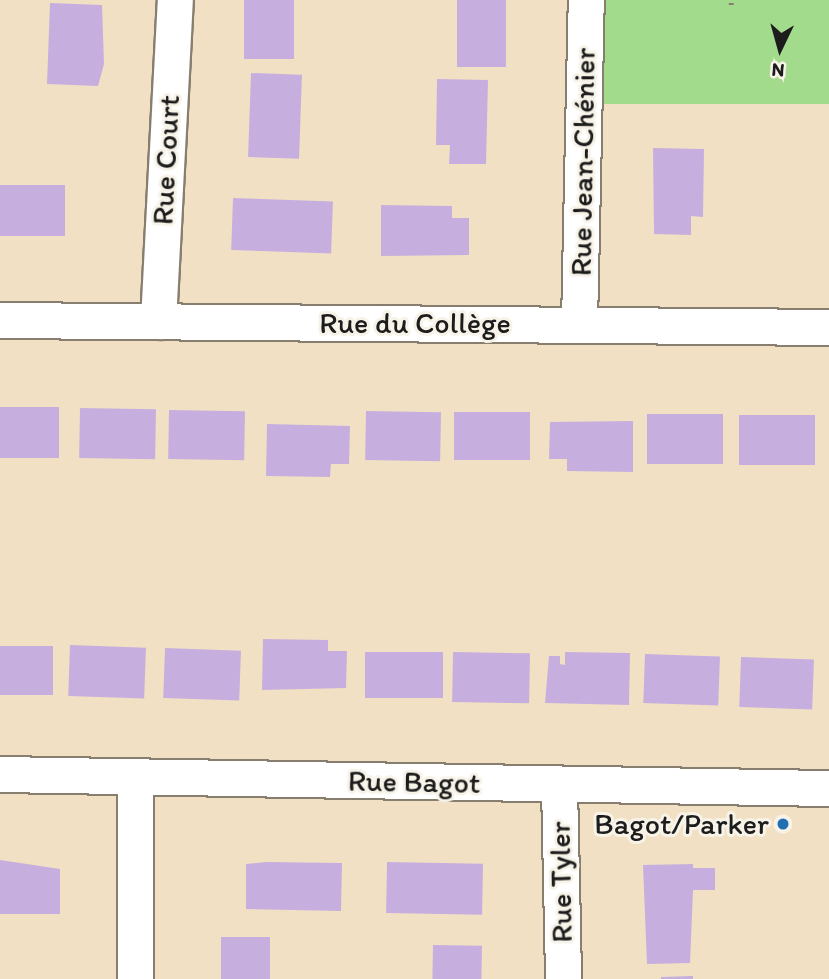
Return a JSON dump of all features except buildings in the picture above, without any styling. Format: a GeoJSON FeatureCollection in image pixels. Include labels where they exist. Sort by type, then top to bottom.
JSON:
{"type":"FeatureCollection","features":[{"type":"Feature","properties":{"kind":"street","name":"Rue Court"},"geometry":{"type":"LineString","coordinates":[[158,321],[175,0]]}},
{"type":"Feature","properties":{"kind":"street","name":"Rue Jean-Chénier"},"geometry":{"type":"LineString","coordinates":[[579,324],[586,0]]}},
{"type":"Feature","properties":{"kind":"street","name":"Rue du Collège"},"geometry":{"type":"LineString","coordinates":[[0,320],[829,327]]}},
{"type":"Feature","properties":{"kind":"street","name":"Rue Bagot"},"geometry":{"type":"LineString","coordinates":[[0,774],[829,788]]}},
{"type":"Feature","properties":{"kind":"street"},"geometry":{"type":"LineString","coordinates":[[135,777],[135,979]]}},
{"type":"Feature","properties":{"kind":"street","name":"Rue Tyler"},"geometry":{"type":"LineString","coordinates":[[559,785],[562,979]]}},
{"type":"Feature","properties":{"kind":"green space"},"geometry":{"type":"Polygon","coordinates":[[[603,0],[829,0],[829,104],[603,104],[603,0]]]}},
{"type":"Feature","properties":{"kind":"place","name":"Bagot/Parker"},"geometry":{"type":"Point","coordinates":[783,824]}}]}
